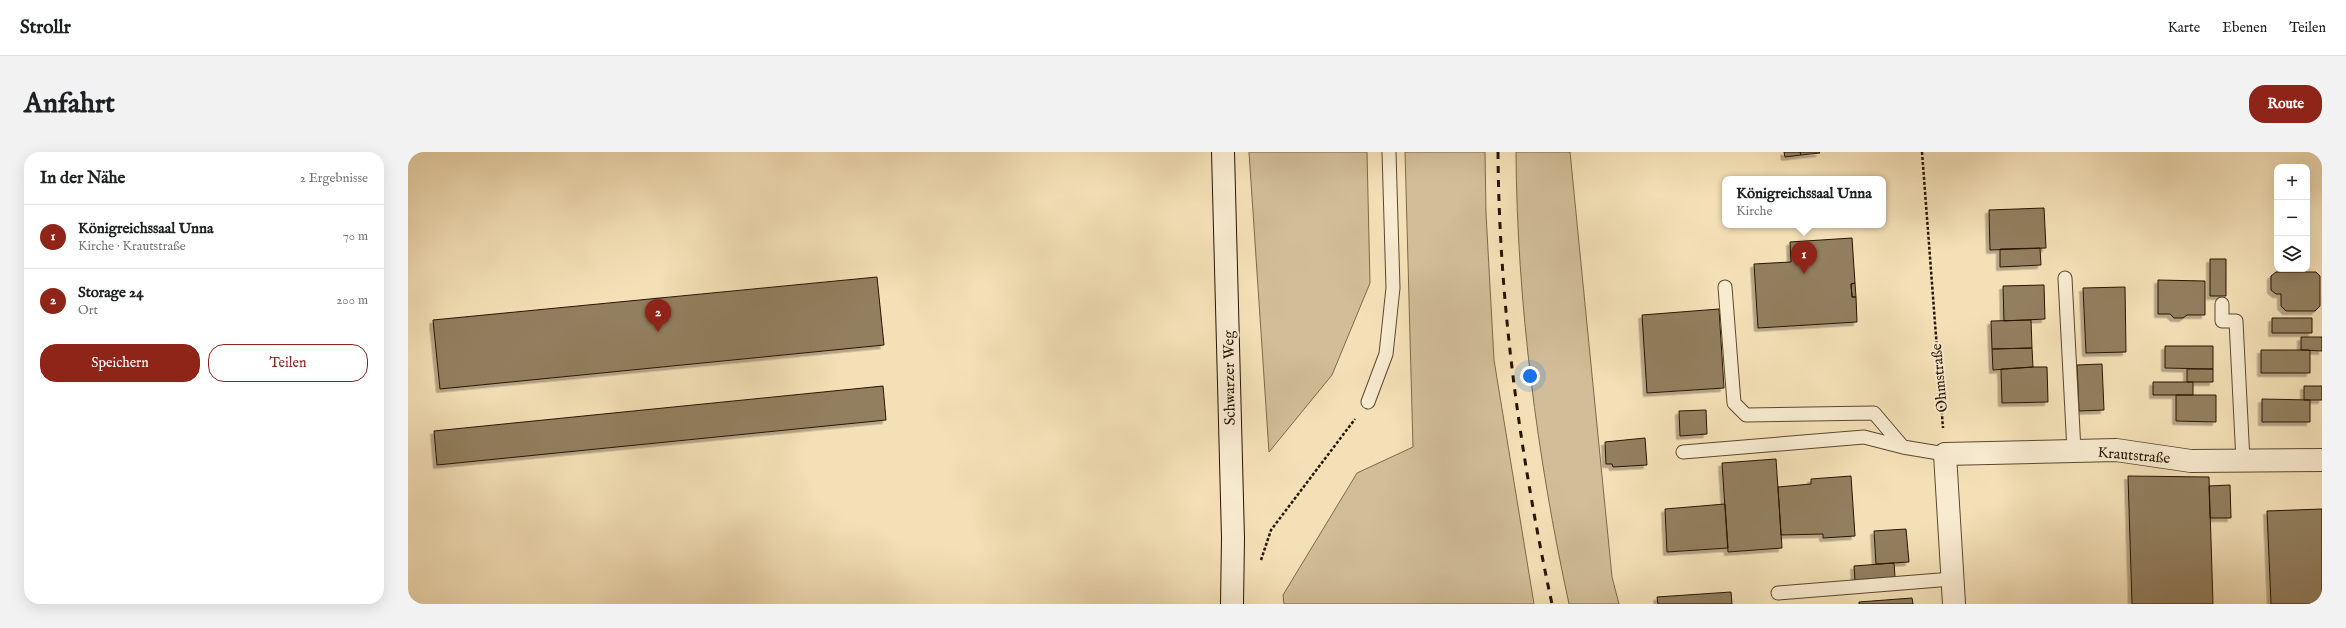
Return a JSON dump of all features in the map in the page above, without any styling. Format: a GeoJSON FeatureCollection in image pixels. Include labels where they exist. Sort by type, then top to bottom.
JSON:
{"type":"FeatureCollection","features":[{"type":"Feature","properties":{"kind":"street","name":"Schwarzer Weg"},"geometry":{"type":"LineString","coordinates":[[1223,152],[1233,538],[1232,604]]}},
{"type":"Feature","properties":{"kind":"street","name":"Krautstraße"},"geometry":{"type":"LineString","coordinates":[[1946,454],[2116,450],[2192,461],[2322,460]]}},
{"type":"Feature","properties":{"kind":"street"},"geometry":{"type":"LineString","coordinates":[[1946,454],[1954,604]]}},
{"type":"Feature","properties":{"kind":"lane"},"geometry":{"type":"LineString","coordinates":[[1368,402],[1386,354],[1393,288],[1389,152]]}},
{"type":"Feature","properties":{"kind":"lane"},"geometry":{"type":"LineString","coordinates":[[2065,278],[2074,451]]}},
{"type":"Feature","properties":{"kind":"lane"},"geometry":{"type":"LineString","coordinates":[[1725,287],[1734,403],[1746,414],[1874,412],[1903,447]]}},
{"type":"Feature","properties":{"kind":"lane"},"geometry":{"type":"LineString","coordinates":[[2222,304],[2222,321],[2236,321],[2243,461]]}},
{"type":"Feature","properties":{"kind":"lane"},"geometry":{"type":"LineString","coordinates":[[1683,452],[1864,437],[1903,447],[1946,454]]}},
{"type":"Feature","properties":{"kind":"lane"},"geometry":{"type":"LineString","coordinates":[[1778,593],[1952,578]]}},
{"type":"Feature","properties":{"kind":"path","name":"Ohmstraße"},"geometry":{"type":"LineString","coordinates":[[1922,152],[1946,454]]}},
{"type":"Feature","properties":{"kind":"path"},"geometry":{"type":"LineString","coordinates":[[1259,565],[1271,530],[1368,402]]}},
{"type":"Feature","properties":{"kind":"shaded area"},"geometry":{"type":"Polygon","coordinates":[[[1249,152],[1367,152],[1370,283],[1332,375],[1269,452],[1249,152]]]}},
{"type":"Feature","properties":{"kind":"shaded area"},"geometry":{"type":"Polygon","coordinates":[[[1405,152],[1485,152],[1486,213],[1494,360],[1534,604],[1284,604],[1283,595],[1357,473],[1413,447],[1405,152]]]}},
{"type":"Feature","properties":{"kind":"shaded area"},"geometry":{"type":"Polygon","coordinates":[[[1516,152],[1570,152],[1612,577],[1619,604],[1569,604],[1547,492],[1531,379],[1520,266],[1516,152]]]}},
{"type":"Feature","properties":{"kind":"building"},"geometry":{"type":"Polygon","coordinates":[[[1784,152],[1800,152],[1801,155],[1785,157],[1784,152]]]}},
{"type":"Feature","properties":{"kind":"building"},"geometry":{"type":"Polygon","coordinates":[[[1800,152],[1819,152],[1820,153],[1801,155],[1800,152]]]}},
{"type":"Feature","properties":{"kind":"building"},"geometry":{"type":"Polygon","coordinates":[[[2044,208],[2046,248],[1990,250],[1989,210],[2044,208]]]}},
{"type":"Feature","properties":{"kind":"building"},"geometry":{"type":"Polygon","coordinates":[[[1852,238],[1855,283],[1851,284],[1852,297],[1856,297],[1857,322],[1758,328],[1754,264],[1791,262],[1790,242],[1852,238]]]}},
{"type":"Feature","properties":{"kind":"building"},"geometry":{"type":"Polygon","coordinates":[[[2040,248],[2041,265],[2000,267],[2000,249],[2040,248]]]}},
{"type":"Feature","properties":{"kind":"building"},"geometry":{"type":"Polygon","coordinates":[[[2210,259],[2226,259],[2226,296],[2210,296],[2210,259]]]}},
{"type":"Feature","properties":{"kind":"building"},"geometry":{"type":"Polygon","coordinates":[[[2276,272],[2316,272],[2320,276],[2320,306],[2315,311],[2286,311],[2281,306],[2281,294],[2276,294],[2271,290],[2271,276],[2276,272]]]}},
{"type":"Feature","properties":{"kind":"building"},"geometry":{"type":"Polygon","coordinates":[[[877,277],[884,345],[440,389],[433,320],[877,277]]]}},
{"type":"Feature","properties":{"kind":"building"},"geometry":{"type":"Polygon","coordinates":[[[2158,280],[2205,281],[2205,315],[2187,315],[2183,318],[2174,318],[2170,314],[2158,314],[2158,280]]]}},
{"type":"Feature","properties":{"kind":"building"},"geometry":{"type":"Polygon","coordinates":[[[1855,283],[1856,297],[1852,297],[1851,284],[1855,283]]]}},
{"type":"Feature","properties":{"kind":"building"},"geometry":{"type":"Polygon","coordinates":[[[2044,285],[2045,319],[2004,321],[2003,286],[2044,285]]]}},
{"type":"Feature","properties":{"kind":"building"},"geometry":{"type":"Polygon","coordinates":[[[2125,287],[2126,352],[2086,353],[2083,288],[2125,287]]]}},
{"type":"Feature","properties":{"kind":"building"},"geometry":{"type":"Polygon","coordinates":[[[1719,309],[1724,388],[1647,393],[1642,315],[1719,309]]]}},
{"type":"Feature","properties":{"kind":"building"},"geometry":{"type":"Polygon","coordinates":[[[2272,318],[2312,318],[2312,333],[2272,333],[2272,318]]]}},
{"type":"Feature","properties":{"kind":"building"},"geometry":{"type":"Polygon","coordinates":[[[2031,320],[2032,348],[1992,349],[1991,321],[2031,320]]]}},
{"type":"Feature","properties":{"kind":"building"},"geometry":{"type":"Polygon","coordinates":[[[2301,337],[2322,337],[2322,351],[2301,350],[2301,337]]]}},
{"type":"Feature","properties":{"kind":"building"},"geometry":{"type":"Polygon","coordinates":[[[2165,346],[2213,346],[2213,369],[2165,368],[2165,346]]]}},
{"type":"Feature","properties":{"kind":"building"},"geometry":{"type":"Polygon","coordinates":[[[2032,348],[2033,367],[1993,370],[1992,349],[2032,348]]]}},
{"type":"Feature","properties":{"kind":"building"},"geometry":{"type":"Polygon","coordinates":[[[2261,350],[2310,350],[2310,373],[2261,373],[2261,350]]]}},
{"type":"Feature","properties":{"kind":"building"},"geometry":{"type":"Polygon","coordinates":[[[2102,364],[2104,410],[2079,411],[2077,365],[2102,364]]]}},
{"type":"Feature","properties":{"kind":"building"},"geometry":{"type":"Polygon","coordinates":[[[2047,367],[2048,402],[2002,403],[2001,369],[2047,367]]]}},
{"type":"Feature","properties":{"kind":"building"},"geometry":{"type":"Polygon","coordinates":[[[2187,369],[2213,369],[2213,382],[2187,382],[2187,369]]]}},
{"type":"Feature","properties":{"kind":"building"},"geometry":{"type":"Polygon","coordinates":[[[2153,382],[2193,382],[2193,395],[2153,395],[2153,382]]]}},
{"type":"Feature","properties":{"kind":"building"},"geometry":{"type":"Polygon","coordinates":[[[883,386],[886,420],[437,465],[434,431],[883,386]]]}},
{"type":"Feature","properties":{"kind":"building"},"geometry":{"type":"Polygon","coordinates":[[[2304,386],[2322,386],[2322,400],[2304,400],[2304,386]]]}},
{"type":"Feature","properties":{"kind":"building"},"geometry":{"type":"Polygon","coordinates":[[[2176,395],[2216,395],[2216,422],[2176,421],[2176,395]]]}},
{"type":"Feature","properties":{"kind":"building"},"geometry":{"type":"Polygon","coordinates":[[[2262,399],[2310,400],[2310,422],[2262,422],[2262,399]]]}},
{"type":"Feature","properties":{"kind":"building"},"geometry":{"type":"Polygon","coordinates":[[[1706,410],[1707,434],[1680,436],[1679,411],[1706,410]]]}},
{"type":"Feature","properties":{"kind":"building"},"geometry":{"type":"Polygon","coordinates":[[[1645,438],[1647,465],[1613,467],[1612,464],[1606,464],[1605,442],[1645,438]]]}},
{"type":"Feature","properties":{"kind":"building"},"geometry":{"type":"Polygon","coordinates":[[[1776,459],[1782,548],[1728,552],[1722,463],[1776,459]]]}},
{"type":"Feature","properties":{"kind":"building"},"geometry":{"type":"Polygon","coordinates":[[[1851,476],[1855,536],[1823,538],[1823,534],[1781,535],[1778,487],[1811,484],[1811,479],[1851,476]]]}},
{"type":"Feature","properties":{"kind":"building"},"geometry":{"type":"Polygon","coordinates":[[[2128,476],[2209,477],[2213,604],[2132,604],[2128,476]]]}},
{"type":"Feature","properties":{"kind":"building"},"geometry":{"type":"Polygon","coordinates":[[[2230,485],[2231,518],[2210,518],[2209,486],[2230,485]]]}},
{"type":"Feature","properties":{"kind":"building"},"geometry":{"type":"Polygon","coordinates":[[[1725,504],[1728,548],[1667,552],[1665,509],[1725,504]]]}},
{"type":"Feature","properties":{"kind":"building"},"geometry":{"type":"Polygon","coordinates":[[[2322,509],[2322,604],[2271,604],[2267,511],[2322,509]]]}},
{"type":"Feature","properties":{"kind":"building"},"geometry":{"type":"Polygon","coordinates":[[[1906,529],[1909,562],[1876,564],[1874,531],[1906,529]]]}},
{"type":"Feature","properties":{"kind":"building"},"geometry":{"type":"Polygon","coordinates":[[[1894,563],[1895,577],[1855,580],[1854,566],[1894,563]]]}},
{"type":"Feature","properties":{"kind":"building"},"geometry":{"type":"Polygon","coordinates":[[[1731,592],[1732,604],[1658,604],[1657,597],[1731,592]]]}},
{"type":"Feature","properties":{"kind":"building"},"geometry":{"type":"Polygon","coordinates":[[[1912,598],[1913,604],[1859,604],[1859,602],[1912,598]]]}},
{"type":"Feature","properties":{"kind":"railway"},"geometry":{"type":"LineString","coordinates":[[1498,152],[1502,266],[1513,379],[1530,492],[1552,604]]}},
{"type":"Feature","properties":{"kind":"place","name":"Königreichssaal Unna"},"geometry":{"type":"Point","coordinates":[1804,274]}},
{"type":"Feature","properties":{"kind":"place","name":"Storage 24"},"geometry":{"type":"Point","coordinates":[658,332]}}]}
